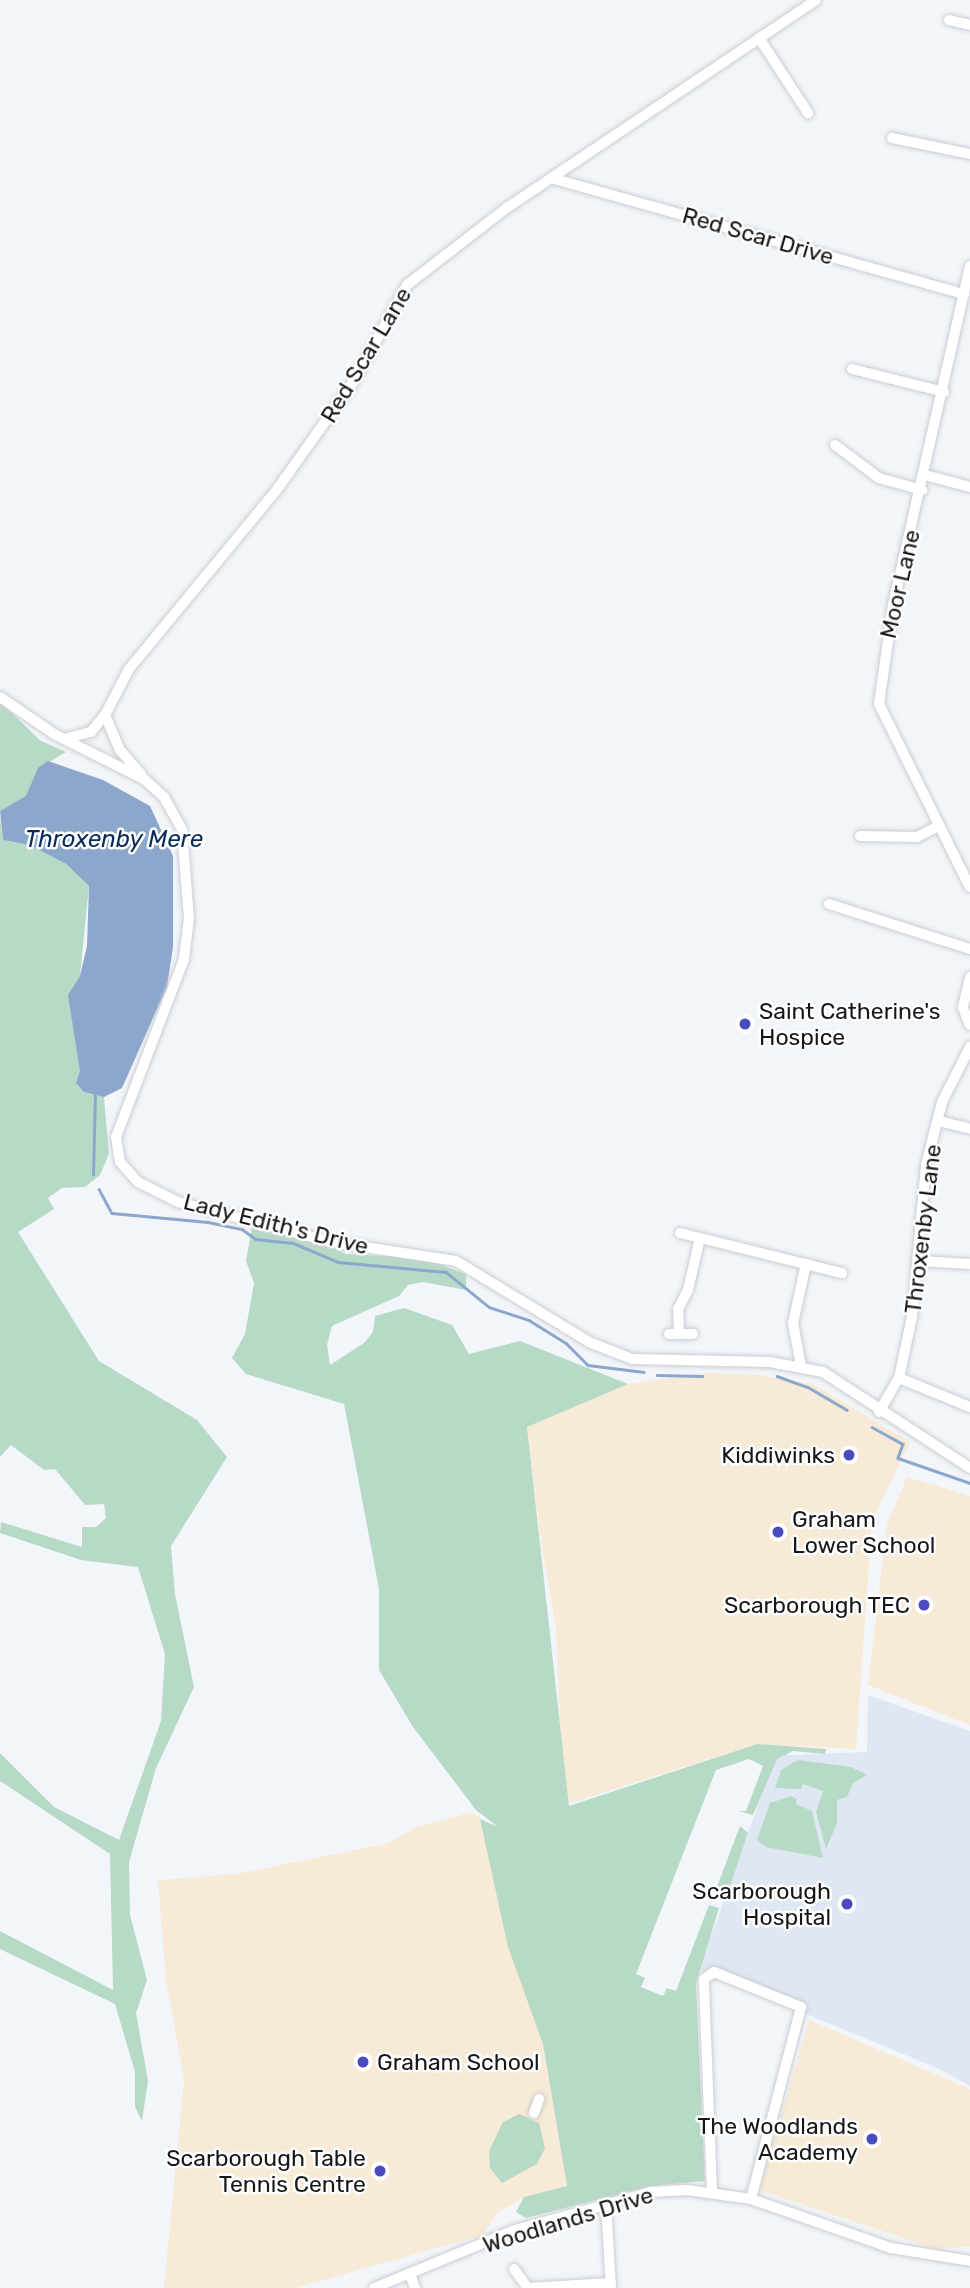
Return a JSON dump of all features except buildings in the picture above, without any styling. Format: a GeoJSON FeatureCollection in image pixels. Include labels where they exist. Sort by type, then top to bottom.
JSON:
{"type":"FeatureCollection","features":[{"type":"Feature","properties":{"kind":"street","name":"Red Scar Lane"},"geometry":{"type":"LineString","coordinates":[[64,740],[91,732],[106,715],[129,669],[227,554],[331,416],[407,285],[551,178],[816,0]]}},
{"type":"Feature","properties":{"kind":"street"},"geometry":{"type":"LineString","coordinates":[[949,20],[970,25]]}},
{"type":"Feature","properties":{"kind":"street"},"geometry":{"type":"LineString","coordinates":[[759,38],[808,113]]}},
{"type":"Feature","properties":{"kind":"street"},"geometry":{"type":"LineString","coordinates":[[892,138],[970,154]]}},
{"type":"Feature","properties":{"kind":"street","name":"Red Scar Drive"},"geometry":{"type":"LineString","coordinates":[[551,178],[964,294]]}},
{"type":"Feature","properties":{"kind":"street","name":"Moor Lane"},"geometry":{"type":"LineString","coordinates":[[970,266],[944,392],[893,606],[879,704],[970,884]]}},
{"type":"Feature","properties":{"kind":"street"},"geometry":{"type":"LineString","coordinates":[[852,369],[944,392]]}},
{"type":"Feature","properties":{"kind":"street"},"geometry":{"type":"LineString","coordinates":[[835,445],[878,478],[922,489]]}},
{"type":"Feature","properties":{"kind":"street"},"geometry":{"type":"LineString","coordinates":[[925,475],[970,486]]}},
{"type":"Feature","properties":{"kind":"street","name":"Lady Edith's Drive"},"geometry":{"type":"LineString","coordinates":[[0,697],[64,740],[144,779],[164,797],[182,830],[189,918],[181,973],[116,1137],[120,1162],[138,1182],[178,1202],[332,1242],[456,1261],[589,1342],[632,1359],[801,1366],[823,1372],[879,1412],[970,1468]]}},
{"type":"Feature","properties":{"kind":"street"},"geometry":{"type":"LineString","coordinates":[[106,715],[120,750],[144,779]]}},
{"type":"Feature","properties":{"kind":"street"},"geometry":{"type":"LineString","coordinates":[[858,835],[917,837],[939,826]]}},
{"type":"Feature","properties":{"kind":"street"},"geometry":{"type":"LineString","coordinates":[[828,904],[970,949]]}},
{"type":"Feature","properties":{"kind":"street"},"geometry":{"type":"LineString","coordinates":[[970,977],[963,1008],[970,1025]]}},
{"type":"Feature","properties":{"kind":"street","name":"Throxenby Lane"},"geometry":{"type":"LineString","coordinates":[[879,1412],[900,1378],[920,1261],[926,1165],[949,1085],[970,1047]]}},
{"type":"Feature","properties":{"kind":"street"},"geometry":{"type":"LineString","coordinates":[[939,1121],[970,1129]]}},
{"type":"Feature","properties":{"kind":"street"},"geometry":{"type":"LineString","coordinates":[[680,1233],[842,1273]]}},
{"type":"Feature","properties":{"kind":"street"},"geometry":{"type":"LineString","coordinates":[[693,1334],[674,1334],[678,1309],[688,1290],[700,1238]]}},
{"type":"Feature","properties":{"kind":"street"},"geometry":{"type":"LineString","coordinates":[[920,1261],[970,1265]]}},
{"type":"Feature","properties":{"kind":"street"},"geometry":{"type":"LineString","coordinates":[[801,1366],[793,1323],[806,1264]]}},
{"type":"Feature","properties":{"kind":"street"},"geometry":{"type":"LineString","coordinates":[[900,1378],[970,1407]]}},
{"type":"Feature","properties":{"kind":"street"},"geometry":{"type":"LineString","coordinates":[[712,2192],[704,1979],[714,1972],[801,2007],[751,2199]]}},
{"type":"Feature","properties":{"kind":"street"},"geometry":{"type":"LineString","coordinates":[[534,2113],[539,2099]]}},
{"type":"Feature","properties":{"kind":"street","name":"Woodlands Drive"},"geometry":{"type":"LineString","coordinates":[[374,2288],[515,2231],[651,2192],[712,2192],[751,2199],[891,2248],[970,2261]]}},
{"type":"Feature","properties":{"kind":"street"},"geometry":{"type":"LineString","coordinates":[[514,2269],[528,2288],[611,2285],[607,2204]]}},
{"type":"Feature","properties":{"kind":"street"},"geometry":{"type":"LineString","coordinates":[[410,2274],[415,2288]]}},
{"type":"Feature","properties":{"kind":"shaded area"},"geometry":{"type":"Polygon","coordinates":[[[707,1373],[759,1375],[813,1384],[910,1442],[872,1521],[856,1749],[757,1744],[570,1803],[562,1772],[556,1626],[541,1544],[527,1427],[628,1384],[707,1373]]]}},
{"type":"Feature","properties":{"kind":"shaded area","name":"Scarborough TEC"},"geometry":{"type":"Polygon","coordinates":[[[907,1477],[970,1496],[970,1725],[868,1685],[887,1525],[907,1477]]]}},
{"type":"Feature","properties":{"kind":"shaded area","name":"Scarborough Hospital"},"geometry":{"type":"Polygon","coordinates":[[[868,1695],[970,1731],[970,2086],[937,2068],[699,1970],[779,1747],[788,1755],[867,1752],[868,1695]]]}},
{"type":"Feature","properties":{"kind":"shaded area","name":"Graham School"},"geometry":{"type":"Polygon","coordinates":[[[469,1813],[479,1817],[543,2044],[567,2187],[524,2197],[498,2212],[483,2235],[295,2288],[164,2288],[184,2079],[166,1981],[158,1880],[237,1874],[389,1843],[416,1827],[469,1813]]]}},
{"type":"Feature","properties":{"kind":"shaded area","name":"The Woodlands Academy"},"geometry":{"type":"Polygon","coordinates":[[[809,2020],[970,2089],[970,2247],[933,2248],[759,2190],[809,2020]]]}},
{"type":"Feature","properties":{"kind":"green space"},"geometry":{"type":"Polygon","coordinates":[[[0,702],[41,741],[66,752],[39,768],[27,796],[0,811],[0,702]]]}},
{"type":"Feature","properties":{"kind":"green space"},"geometry":{"type":"Polygon","coordinates":[[[0,817],[3,840],[30,845],[66,864],[89,886],[80,976],[69,996],[84,1092],[104,1097],[109,1154],[100,1175],[85,1187],[62,1188],[48,1198],[54,1209],[18,1232],[99,1361],[197,1420],[227,1457],[171,1546],[175,1594],[194,1687],[156,1768],[129,1862],[130,1915],[147,1980],[136,2013],[148,2081],[142,2121],[135,2107],[135,2072],[115,2004],[0,1949],[0,1931],[113,1990],[110,1854],[0,1781],[0,1753],[54,1807],[119,1840],[161,1721],[165,1654],[138,1567],[81,1560],[0,1533],[1,1522],[82,1547],[82,1527],[96,1527],[106,1518],[104,1504],[85,1505],[55,1469],[44,1470],[11,1445],[0,1457],[0,817]]]}},
{"type":"Feature","properties":{"kind":"green space"},"geometry":{"type":"Polygon","coordinates":[[[252,1228],[310,1238],[346,1254],[422,1258],[466,1274],[466,1290],[423,1282],[408,1285],[399,1296],[332,1326],[327,1345],[330,1365],[364,1343],[373,1332],[375,1316],[404,1308],[452,1325],[469,1354],[520,1341],[628,1384],[527,1427],[569,1806],[757,1744],[826,1749],[825,1754],[793,1751],[777,1759],[753,1815],[739,1811],[746,1811],[763,1766],[749,1759],[716,1770],[636,1974],[645,1978],[641,1987],[663,1996],[667,1988],[676,1991],[709,1905],[703,1903],[719,1908],[696,1984],[705,2181],[651,2186],[526,2218],[516,2212],[524,2197],[567,2186],[543,2044],[508,1947],[480,1819],[498,1827],[476,1810],[413,1727],[379,1670],[379,1589],[344,1404],[246,1374],[232,1358],[245,1334],[254,1283],[246,1261],[252,1228]]]}},
{"type":"Feature","properties":{"kind":"green space"},"geometry":{"type":"Polygon","coordinates":[[[798,1760],[851,1767],[867,1775],[853,1783],[847,1797],[837,1800],[837,1823],[826,1849],[816,1812],[823,1791],[803,1784],[801,1789],[775,1788],[781,1770],[798,1760]]]}},
{"type":"Feature","properties":{"kind":"green space"},"geometry":{"type":"Polygon","coordinates":[[[791,1796],[797,1799],[796,1804],[812,1811],[823,1858],[766,1847],[757,1840],[770,1803],[791,1796]]]}},
{"type":"Feature","properties":{"kind":"green space"},"geometry":{"type":"Polygon","coordinates":[[[740,1826],[748,1833],[729,1889],[715,1892],[740,1826]]]}},
{"type":"Feature","properties":{"kind":"green space"},"geometry":{"type":"Polygon","coordinates":[[[519,2114],[539,2123],[545,2148],[537,2164],[502,2183],[490,2168],[489,2151],[503,2122],[519,2114]]]}},
{"type":"Feature","properties":{"kind":"water","name":"Throxenby Mere"},"geometry":{"type":"Polygon","coordinates":[[[48,761],[103,780],[150,806],[173,856],[173,947],[167,987],[122,1088],[104,1097],[84,1092],[76,1083],[80,1071],[68,995],[80,976],[87,946],[89,886],[66,864],[30,845],[3,840],[0,811],[26,796],[38,768],[48,761]]]}},
{"type":"Feature","properties":{"kind":"waterway"},"geometry":{"type":"LineString","coordinates":[[93,1175],[95,1095]]}},
{"type":"Feature","properties":{"kind":"waterway"},"geometry":{"type":"LineString","coordinates":[[99,1189],[112,1213],[208,1222],[242,1229],[256,1239],[293,1243],[338,1262],[446,1272],[489,1307],[529,1320],[566,1343],[588,1365],[644,1372]]}},
{"type":"Feature","properties":{"kind":"waterway"},"geometry":{"type":"LineString","coordinates":[[657,1375],[702,1376]]}},
{"type":"Feature","properties":{"kind":"waterway"},"geometry":{"type":"LineString","coordinates":[[777,1376],[808,1387],[847,1410]]}},
{"type":"Feature","properties":{"kind":"waterway"},"geometry":{"type":"LineString","coordinates":[[872,1427],[903,1444],[898,1458],[970,1483]]}},
{"type":"Feature","properties":{"kind":"place","name":"Saint Catherine's Hospice"},"geometry":{"type":"Point","coordinates":[745,1024]}},
{"type":"Feature","properties":{"kind":"place","name":"Kiddiwinks"},"geometry":{"type":"Point","coordinates":[849,1455]}},
{"type":"Feature","properties":{"kind":"place","name":"Graham Lower School"},"geometry":{"type":"Point","coordinates":[778,1532]}},
{"type":"Feature","properties":{"kind":"place","name":"Scarborough TEC"},"geometry":{"type":"Point","coordinates":[924,1605]}},
{"type":"Feature","properties":{"kind":"place","name":"Scarborough Hospital"},"geometry":{"type":"Point","coordinates":[847,1904]}},
{"type":"Feature","properties":{"kind":"place","name":"Graham School"},"geometry":{"type":"Point","coordinates":[363,2062]}},
{"type":"Feature","properties":{"kind":"place","name":"The Woodlands Academy"},"geometry":{"type":"Point","coordinates":[872,2139]}},
{"type":"Feature","properties":{"kind":"place","name":"Scarborough Table Tennis Centre"},"geometry":{"type":"Point","coordinates":[380,2171]}}]}
